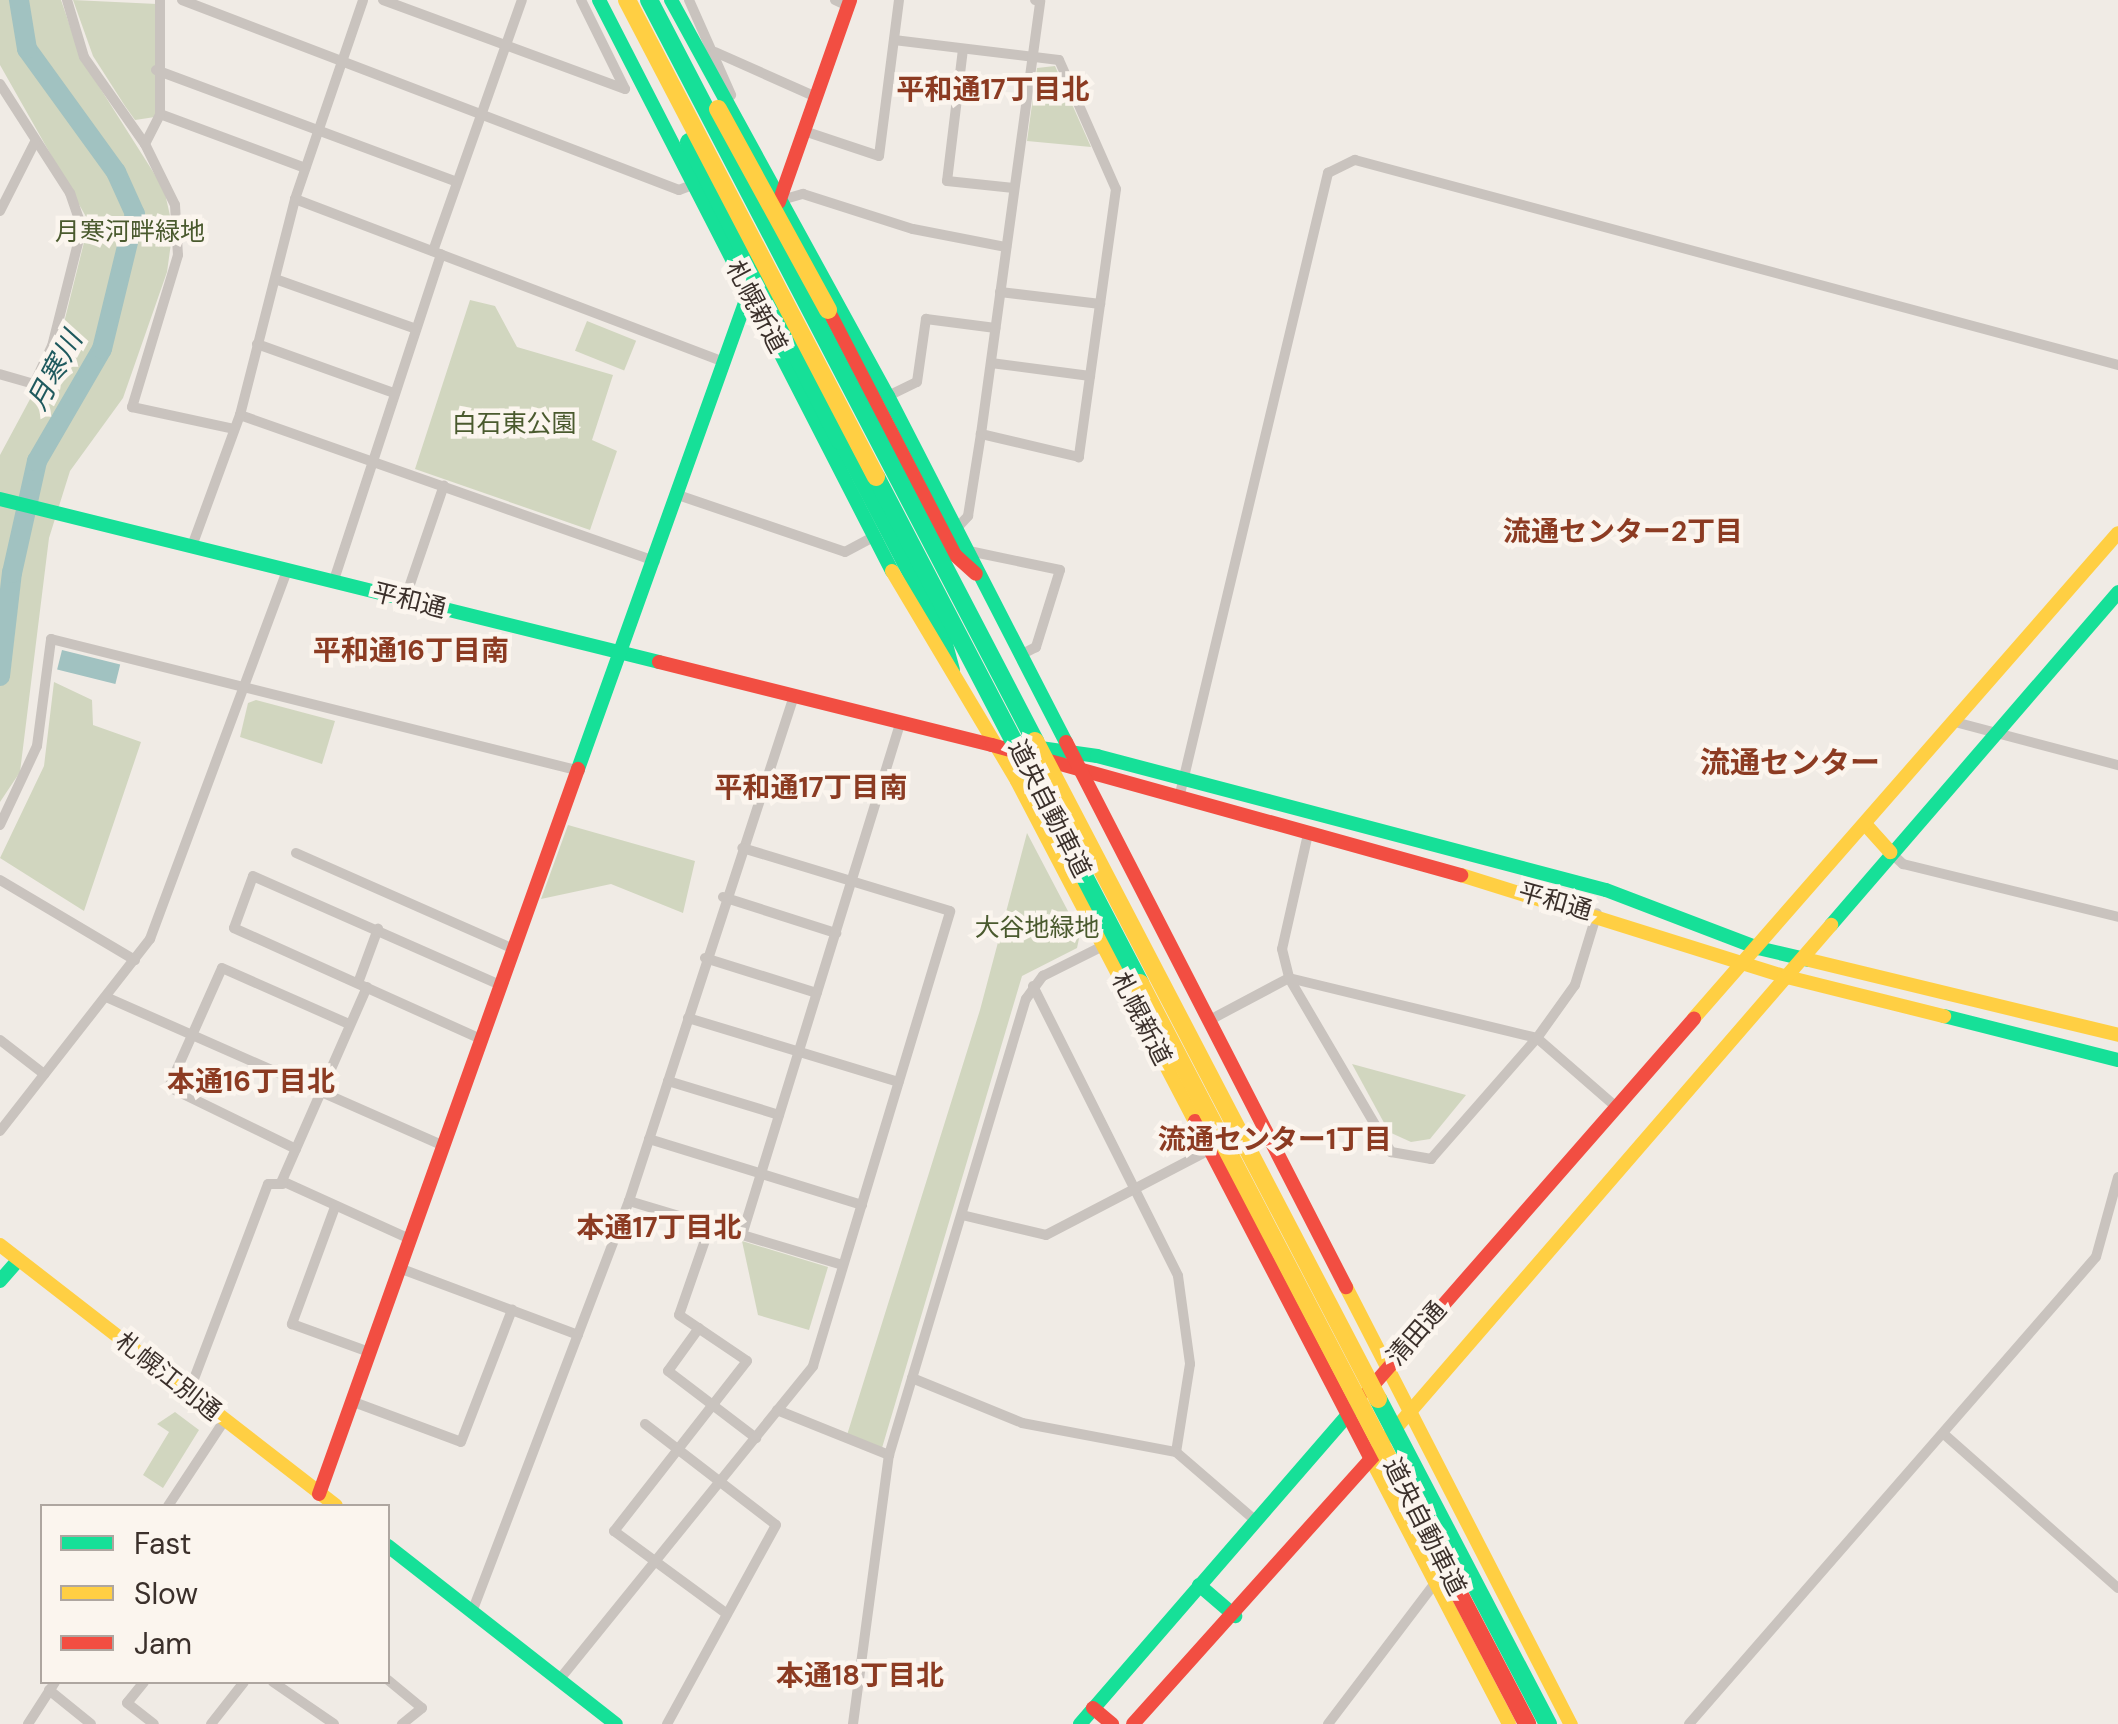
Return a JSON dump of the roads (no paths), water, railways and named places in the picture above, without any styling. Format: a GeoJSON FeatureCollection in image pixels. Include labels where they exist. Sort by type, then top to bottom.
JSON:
{"type":"FeatureCollection","features":[{"type":"Feature","properties":{"kind":"main road","name":"札幌新道"},"geometry":{"type":"LineString","coordinates":[[598,0],[634,83],[692,185],[958,694],[992,745],[1102,946],[1509,1724]]}},
{"type":"Feature","properties":{"kind":"main road"},"geometry":{"type":"LineString","coordinates":[[626,0],[731,232],[946,644],[958,694]]}},
{"type":"Feature","properties":{"kind":"main road","name":"道央自動車道"},"geometry":{"type":"LineString","coordinates":[[626,0],[1526,1724]]}},
{"type":"Feature","properties":{"kind":"main road","name":"道央自動車道"},"geometry":{"type":"LineString","coordinates":[[649,0],[1548,1724]]}},
{"type":"Feature","properties":{"kind":"main road"},"geometry":{"type":"LineString","coordinates":[[671,0],[783,196],[888,396],[1077,773],[1571,1724]]}},
{"type":"Feature","properties":{"kind":"main road"},"geometry":{"type":"LineString","coordinates":[[319,1494],[581,772],[783,196],[844,2]]}},
{"type":"Feature","properties":{"kind":"main road"},"geometry":{"type":"LineString","coordinates":[[662,26],[716,106],[828,310],[955,555],[983,580]]}},
{"type":"Feature","properties":{"kind":"main road","name":"平和通"},"geometry":{"type":"LineString","coordinates":[[0,498],[992,745],[1077,773],[1181,789],[1606,890],[1758,948],[1805,955],[2118,1035]]}},
{"type":"Feature","properties":{"kind":"main road","name":"清田通"},"geometry":{"type":"LineString","coordinates":[[1080,1724],[1614,1105],[1758,948],[2118,533]]}},
{"type":"Feature","properties":{"kind":"main road","name":"清田通"},"geometry":{"type":"LineString","coordinates":[[1133,1724],[1235,1616],[2118,592]]}},
{"type":"Feature","properties":{"kind":"main road","name":"平和通"},"geometry":{"type":"LineString","coordinates":[[992,745],[1065,748],[1308,834],[1597,913],[1787,978],[2118,1060]]}},
{"type":"Feature","properties":{"kind":"main road"},"geometry":{"type":"LineString","coordinates":[[1865,824],[1890,852]]}},
{"type":"Feature","properties":{"kind":"main road","name":"札幌江別通"},"geometry":{"type":"LineString","coordinates":[[0,1245],[333,1504]]}},
{"type":"Feature","properties":{"kind":"main road"},"geometry":{"type":"LineString","coordinates":[[0,1282],[18,1260]]}},
{"type":"Feature","properties":{"kind":"main road"},"geometry":{"type":"LineString","coordinates":[[390,1548],[616,1724]]}},
{"type":"Feature","properties":{"kind":"main road"},"geometry":{"type":"LineString","coordinates":[[1199,1585],[1235,1616]]}},
{"type":"Feature","properties":{"kind":"main road"},"geometry":{"type":"LineString","coordinates":[[1094,1708],[1112,1724]]}},
{"type":"Feature","properties":{"kind":"street"},"geometry":{"type":"LineString","coordinates":[[66,0],[84,57],[145,144],[175,205],[178,255],[132,407],[234,430]]}},
{"type":"Feature","properties":{"kind":"street"},"geometry":{"type":"LineString","coordinates":[[145,144],[160,114],[156,70],[160,0]]}},
{"type":"Feature","properties":{"kind":"street"},"geometry":{"type":"LineString","coordinates":[[182,0],[679,190],[692,185]]}},
{"type":"Feature","properties":{"kind":"street"},"geometry":{"type":"LineString","coordinates":[[192,546],[240,415],[278,280],[295,200],[363,0]]}},
{"type":"Feature","properties":{"kind":"street"},"geometry":{"type":"LineString","coordinates":[[383,0],[506,44],[634,83]]}},
{"type":"Feature","properties":{"kind":"street"},"geometry":{"type":"LineString","coordinates":[[333,583],[416,329],[458,182],[522,0]]}},
{"type":"Feature","properties":{"kind":"street"},"geometry":{"type":"LineString","coordinates":[[582,0],[634,83]]}},
{"type":"Feature","properties":{"kind":"street"},"geometry":{"type":"LineString","coordinates":[[689,0],[715,52],[740,120]]}},
{"type":"Feature","properties":{"kind":"street"},"geometry":{"type":"LineString","coordinates":[[804,131],[879,156],[898,0]]}},
{"type":"Feature","properties":{"kind":"street"},"geometry":{"type":"LineString","coordinates":[[956,529],[968,516],[981,434],[1040,1],[1035,0]]}},
{"type":"Feature","properties":{"kind":"street"},"geometry":{"type":"LineString","coordinates":[[894,40],[1059,60],[1116,188],[1079,457],[981,434]]}},
{"type":"Feature","properties":{"kind":"street"},"geometry":{"type":"LineString","coordinates":[[962,49],[947,181],[1014,188]]}},
{"type":"Feature","properties":{"kind":"street"},"geometry":{"type":"LineString","coordinates":[[715,52],[816,96]]}},
{"type":"Feature","properties":{"kind":"street"},"geometry":{"type":"LineString","coordinates":[[156,70],[458,182]]}},
{"type":"Feature","properties":{"kind":"street"},"geometry":{"type":"LineString","coordinates":[[0,84],[70,193],[82,227],[52,346],[34,384],[0,374]]}},
{"type":"Feature","properties":{"kind":"street"},"geometry":{"type":"LineString","coordinates":[[160,114],[305,168]]}},
{"type":"Feature","properties":{"kind":"street"},"geometry":{"type":"LineString","coordinates":[[0,211],[36,142]]}},
{"type":"Feature","properties":{"kind":"street"},"geometry":{"type":"LineString","coordinates":[[1181,789],[1328,173],[1355,160],[2118,365]]}},
{"type":"Feature","properties":{"kind":"street"},"geometry":{"type":"LineString","coordinates":[[783,196],[803,194],[913,229],[1006,247]]}},
{"type":"Feature","properties":{"kind":"street"},"geometry":{"type":"LineString","coordinates":[[295,200],[725,362]]}},
{"type":"Feature","properties":{"kind":"street"},"geometry":{"type":"LineString","coordinates":[[278,280],[416,329]]}},
{"type":"Feature","properties":{"kind":"street"},"geometry":{"type":"LineString","coordinates":[[1000,292],[1100,304]]}},
{"type":"Feature","properties":{"kind":"street"},"geometry":{"type":"LineString","coordinates":[[888,396],[917,382],[926,319],[995,328]]}},
{"type":"Feature","properties":{"kind":"street"},"geometry":{"type":"LineString","coordinates":[[257,344],[394,392]]}},
{"type":"Feature","properties":{"kind":"street"},"geometry":{"type":"LineString","coordinates":[[991,364],[1090,376]]}},
{"type":"Feature","properties":{"kind":"street"},"geometry":{"type":"LineString","coordinates":[[240,415],[655,561]]}},
{"type":"Feature","properties":{"kind":"street"},"geometry":{"type":"LineString","coordinates":[[405,599],[444,485]]}},
{"type":"Feature","properties":{"kind":"street"},"geometry":{"type":"LineString","coordinates":[[678,495],[844,552],[876,536]]}},
{"type":"Feature","properties":{"kind":"street"},"geometry":{"type":"LineString","coordinates":[[969,552],[1060,570],[1036,646],[1020,655]]}},
{"type":"Feature","properties":{"kind":"street"},"geometry":{"type":"LineString","coordinates":[[0,1131],[135,960],[164,910],[287,572]]}},
{"type":"Feature","properties":{"kind":"street"},"geometry":{"type":"LineString","coordinates":[[0,825],[37,746],[51,639],[581,772]]}},
{"type":"Feature","properties":{"kind":"street"},"geometry":{"type":"LineString","coordinates":[[472,1613],[629,1201],[724,897],[794,696]]}},
{"type":"Feature","properties":{"kind":"street"},"geometry":{"type":"LineString","coordinates":[[1955,722],[2118,765]]}},
{"type":"Feature","properties":{"kind":"street"},"geometry":{"type":"LineString","coordinates":[[742,1235],[900,724]]}},
{"type":"Feature","properties":{"kind":"street"},"geometry":{"type":"LineString","coordinates":[[1308,834],[1282,949],[1289,978],[1390,1152],[1431,1159],[1538,1038],[1576,985],[1597,913]]}},
{"type":"Feature","properties":{"kind":"street"},"geometry":{"type":"LineString","coordinates":[[558,1680],[655,1566],[813,1366],[950,912],[742,848]]}},
{"type":"Feature","properties":{"kind":"street"},"geometry":{"type":"LineString","coordinates":[[1890,852],[1903,864],[2118,917]]}},
{"type":"Feature","properties":{"kind":"street"},"geometry":{"type":"LineString","coordinates":[[296,854],[516,950]]}},
{"type":"Feature","properties":{"kind":"street"},"geometry":{"type":"LineString","coordinates":[[482,1040],[234,928],[253,876],[502,986]]}},
{"type":"Feature","properties":{"kind":"street"},"geometry":{"type":"LineString","coordinates":[[0,880],[135,960]]}},
{"type":"Feature","properties":{"kind":"street"},"geometry":{"type":"LineString","coordinates":[[724,897],[836,934]]}},
{"type":"Feature","properties":{"kind":"street"},"geometry":{"type":"LineString","coordinates":[[283,1184],[349,1024],[378,928]]}},
{"type":"Feature","properties":{"kind":"street"},"geometry":{"type":"LineString","coordinates":[[853,1724],[890,1456],[1032,986],[1102,946]]}},
{"type":"Feature","properties":{"kind":"street"},"geometry":{"type":"LineString","coordinates":[[705,958],[817,993]]}},
{"type":"Feature","properties":{"kind":"street"},"geometry":{"type":"LineString","coordinates":[[296,1149],[168,1087],[222,968],[349,1024]]}},
{"type":"Feature","properties":{"kind":"street"},"geometry":{"type":"LineString","coordinates":[[1206,1022],[1289,978],[1538,1038],[1614,1105]]}},
{"type":"Feature","properties":{"kind":"street"},"geometry":{"type":"LineString","coordinates":[[1032,986],[1171,1254],[1188,1318],[1190,1364],[1176,1452]]}},
{"type":"Feature","properties":{"kind":"street"},"geometry":{"type":"LineString","coordinates":[[106,997],[444,1146]]}},
{"type":"Feature","properties":{"kind":"street"},"geometry":{"type":"LineString","coordinates":[[688,1018],[900,1082]]}},
{"type":"Feature","properties":{"kind":"street"},"geometry":{"type":"LineString","coordinates":[[0,1040],[44,1074]]}},
{"type":"Feature","properties":{"kind":"street"},"geometry":{"type":"LineString","coordinates":[[668,1082],[779,1116]]}},
{"type":"Feature","properties":{"kind":"street"},"geometry":{"type":"LineString","coordinates":[[649,1139],[862,1205]]}},
{"type":"Feature","properties":{"kind":"street"},"geometry":{"type":"LineString","coordinates":[[962,1215],[1046,1235],[1208,1150]]}},
{"type":"Feature","properties":{"kind":"street"},"geometry":{"type":"LineString","coordinates":[[1689,1724],[1945,1435],[2096,1257],[2118,1177]]}},
{"type":"Feature","properties":{"kind":"street"},"geometry":{"type":"LineString","coordinates":[[189,1393],[268,1184],[283,1184],[410,1240]]}},
{"type":"Feature","properties":{"kind":"street"},"geometry":{"type":"LineString","coordinates":[[629,1201],[844,1265]]}},
{"type":"Feature","properties":{"kind":"street"},"geometry":{"type":"LineString","coordinates":[[335,1208],[292,1324],[369,1352]]}},
{"type":"Feature","properties":{"kind":"street"},"geometry":{"type":"LineString","coordinates":[[710,1226],[679,1315],[748,1362],[614,1531],[655,1566],[727,1614]]}},
{"type":"Feature","properties":{"kind":"street"},"geometry":{"type":"LineString","coordinates":[[400,1268],[578,1335]]}},
{"type":"Feature","properties":{"kind":"street"},"geometry":{"type":"LineString","coordinates":[[351,1401],[460,1442],[512,1310]]}},
{"type":"Feature","properties":{"kind":"street"},"geometry":{"type":"LineString","coordinates":[[699,1328],[668,1370],[756,1438]]}},
{"type":"Feature","properties":{"kind":"street"},"geometry":{"type":"LineString","coordinates":[[912,1378],[1022,1422],[1176,1452],[1256,1521]]}},
{"type":"Feature","properties":{"kind":"street"},"geometry":{"type":"LineString","coordinates":[[778,1410],[890,1456]]}},
{"type":"Feature","properties":{"kind":"street"},"geometry":{"type":"LineString","coordinates":[[169,1504],[224,1420]]}},
{"type":"Feature","properties":{"kind":"street"},"geometry":{"type":"LineString","coordinates":[[645,1424],[776,1525],[668,1724]]}},
{"type":"Feature","properties":{"kind":"street"},"geometry":{"type":"LineString","coordinates":[[1945,1435],[2118,1588]]}},
{"type":"Feature","properties":{"kind":"street"},"geometry":{"type":"LineString","coordinates":[[1328,1724],[1436,1584]]}},
{"type":"Feature","properties":{"kind":"street"},"geometry":{"type":"LineString","coordinates":[[390,1682],[422,1708],[402,1724]]}},
{"type":"Feature","properties":{"kind":"street"},"geometry":{"type":"LineString","coordinates":[[142,1684],[127,1703],[154,1724]]}},
{"type":"Feature","properties":{"kind":"street"},"geometry":{"type":"LineString","coordinates":[[211,1724],[242,1684]]}},
{"type":"Feature","properties":{"kind":"street"},"geometry":{"type":"LineString","coordinates":[[276,1684],[334,1724]]}},
{"type":"Feature","properties":{"kind":"street"},"geometry":{"type":"LineString","coordinates":[[28,1724],[52,1686],[91,1724]]}},
{"type":"Feature","properties":{"kind":"street"},"geometry":{"type":"LineString","coordinates":[[307,1724],[316,1712]]}},
{"type":"Feature","properties":{"kind":"water"},"geometry":{"type":"Polygon","coordinates":[[[62,650],[120,665],[115,684],[57,669],[62,650]]]}},
{"type":"Feature","properties":{"kind":"waterway","name":"月寒川"},"geometry":{"type":"LineString","coordinates":[[0,676],[12,573],[37,461],[102,349],[135,214],[116,172],[27,49],[19,0]]}},
{"type":"Feature","properties":{"kind":"district","name":"平和通17丁目北"},"geometry":{"type":"Point","coordinates":[993,90]}},
{"type":"Feature","properties":{"kind":"district","name":"流通センター2丁目"},"geometry":{"type":"Point","coordinates":[1623,532]}},
{"type":"Feature","properties":{"kind":"district","name":"平和通16丁目南"},"geometry":{"type":"Point","coordinates":[411,651]}},
{"type":"Feature","properties":{"kind":"district","name":"流通センター"},"geometry":{"type":"Point","coordinates":[1790,763]}},
{"type":"Feature","properties":{"kind":"district","name":"平和通17丁目南"},"geometry":{"type":"Point","coordinates":[811,788]}},
{"type":"Feature","properties":{"kind":"district","name":"本通16丁目北"},"geometry":{"type":"Point","coordinates":[251,1082]}},
{"type":"Feature","properties":{"kind":"district","name":"流通センター1丁目"},"geometry":{"type":"Point","coordinates":[1275,1140]}},
{"type":"Feature","properties":{"kind":"district","name":"本通17丁目北"},"geometry":{"type":"Point","coordinates":[659,1228]}},
{"type":"Feature","properties":{"kind":"district","name":"本通18丁目北"},"geometry":{"type":"Point","coordinates":[860,1676]}},
{"type":"Feature","properties":{"kind":"park label","name":"月寒河畔緑地"},"geometry":{"type":"Point","coordinates":[130,232]}},
{"type":"Feature","properties":{"kind":"park label","name":"白石東公園"},"geometry":{"type":"Point","coordinates":[514,424]}},
{"type":"Feature","properties":{"kind":"park label","name":"大谷地緑地"},"geometry":{"type":"Point","coordinates":[1037,928]}}]}
